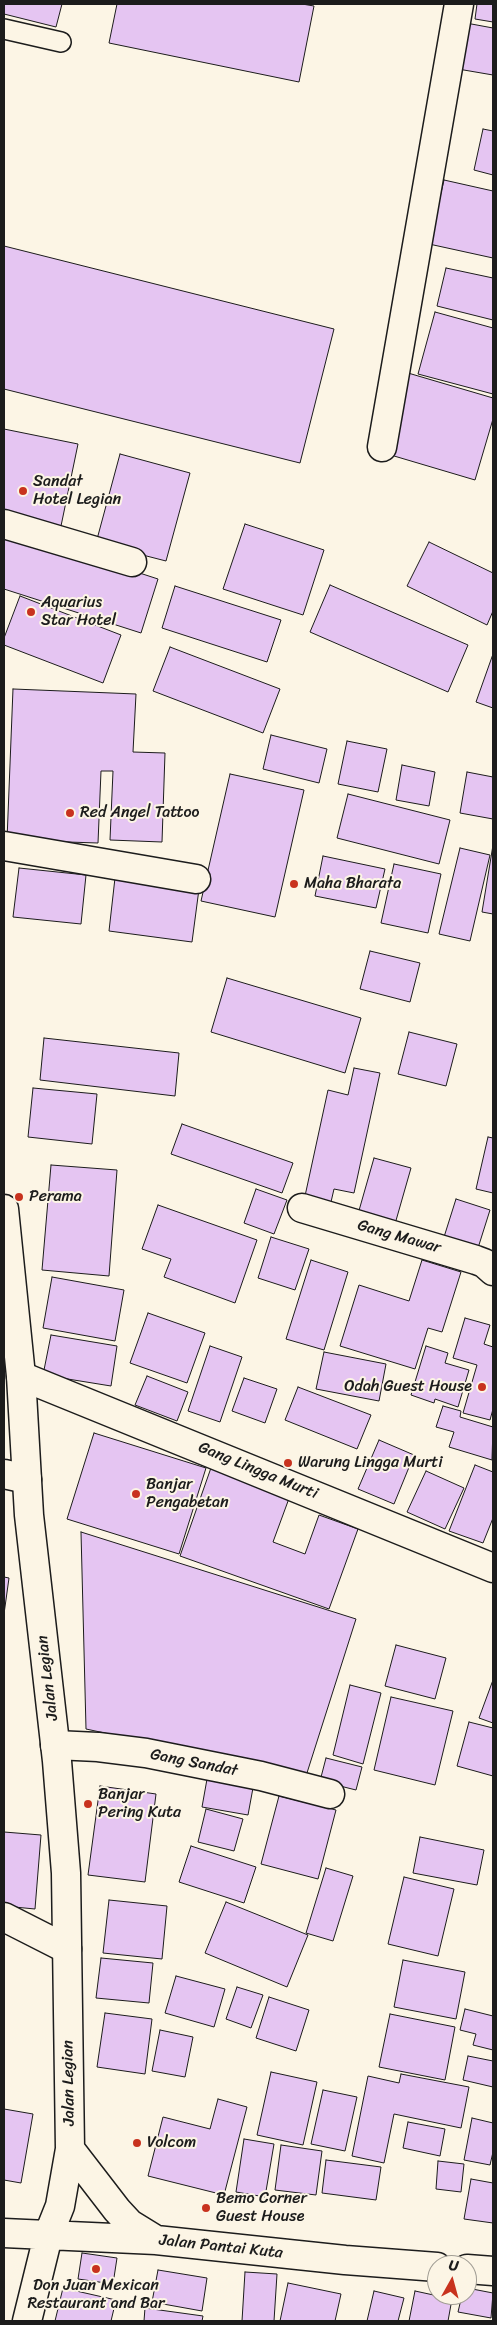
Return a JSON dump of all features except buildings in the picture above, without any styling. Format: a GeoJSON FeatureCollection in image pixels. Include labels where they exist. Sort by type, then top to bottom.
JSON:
{"type":"FeatureCollection","features":[{"type":"Feature","properties":{"kind":"street"},"geometry":{"type":"LineString","coordinates":[[382,447],[459,4]]}},
{"type":"Feature","properties":{"kind":"street"},"geometry":{"type":"LineString","coordinates":[[4,524],[132,562]]}},
{"type":"Feature","properties":{"kind":"street"},"geometry":{"type":"LineString","coordinates":[[4,846],[196,879]]}},
{"type":"Feature","properties":{"kind":"street","name":"Gang Mawar"},"geometry":{"type":"LineString","coordinates":[[302,1208],[476,1260],[484,1263],[493,1271]]}},
{"type":"Feature","properties":{"kind":"street","name":"Jalan Legian"},"geometry":{"type":"LineString","coordinates":[[4,1210],[21,1376],[15,1477],[29,1515],[55,1745],[66,1873],[70,2149],[60,2206],[48,2236],[26,2321]]}},
{"type":"Feature","properties":{"kind":"street","name":"Gang Lingga Murti"},"geometry":{"type":"LineString","coordinates":[[21,1376],[493,1568]]}},
{"type":"Feature","properties":{"kind":"street","name":"Gang Sandat"},"geometry":{"type":"LineString","coordinates":[[55,1745],[98,1747],[155,1755],[261,1776],[330,1794]]}},
{"type":"Feature","properties":{"kind":"street"},"geometry":{"type":"LineString","coordinates":[[4,1917],[67,1949]]}},
{"type":"Feature","properties":{"kind":"street"},"geometry":{"type":"LineString","coordinates":[[70,2149],[130,2224],[156,2240]]}},
{"type":"Feature","properties":{"kind":"street","name":"Jalan Pantai Kuta"},"geometry":{"type":"LineString","coordinates":[[4,2233],[156,2240],[345,2260],[427,2265]]}},
{"type":"Feature","properties":{"kind":"street"},"geometry":{"type":"LineString","coordinates":[[477,2270],[493,2271]]}},
{"type":"Feature","properties":{"kind":"lane"},"geometry":{"type":"LineString","coordinates":[[4,29],[61,42]]}},
{"type":"Feature","properties":{"kind":"place","name":"Sandat Hotel Legian"},"geometry":{"type":"Point","coordinates":[23,491]}},
{"type":"Feature","properties":{"kind":"place","name":"Aquarius Star Hotel"},"geometry":{"type":"Point","coordinates":[31,612]}},
{"type":"Feature","properties":{"kind":"place","name":"Red Angel Tattoo"},"geometry":{"type":"Point","coordinates":[70,813]}},
{"type":"Feature","properties":{"kind":"place","name":"Maha Bharata"},"geometry":{"type":"Point","coordinates":[294,884]}},
{"type":"Feature","properties":{"kind":"place","name":"Perama"},"geometry":{"type":"Point","coordinates":[19,1197]}},
{"type":"Feature","properties":{"kind":"place","name":"Odah Guest House"},"geometry":{"type":"Point","coordinates":[482,1387]}},
{"type":"Feature","properties":{"kind":"place","name":"Warung Lingga Murti"},"geometry":{"type":"Point","coordinates":[288,1463]}},
{"type":"Feature","properties":{"kind":"place","name":"Banjar Pengabetan"},"geometry":{"type":"Point","coordinates":[136,1494]}},
{"type":"Feature","properties":{"kind":"place","name":"Banjar Pering Kuta"},"geometry":{"type":"Point","coordinates":[88,1804]}},
{"type":"Feature","properties":{"kind":"place","name":"Volcom"},"geometry":{"type":"Point","coordinates":[137,2143]}},
{"type":"Feature","properties":{"kind":"place","name":"Bemo Corner Guest House"},"geometry":{"type":"Point","coordinates":[206,2208]}},
{"type":"Feature","properties":{"kind":"place","name":"Don Juan Mexican Restaurant and Bar"},"geometry":{"type":"Point","coordinates":[96,2269]}}]}
